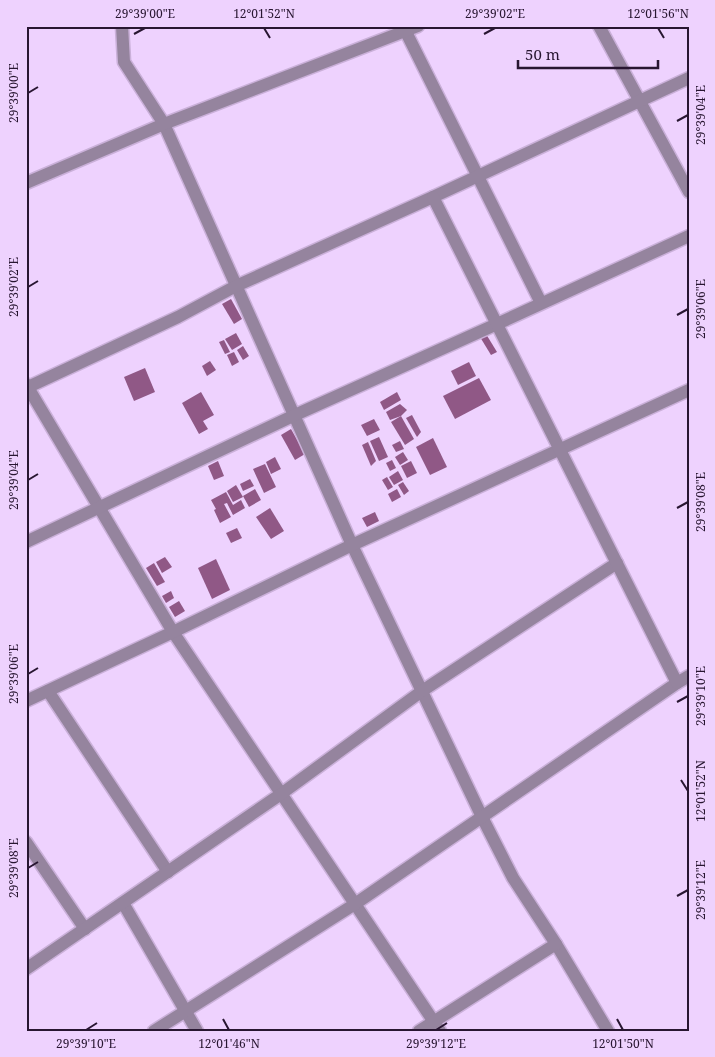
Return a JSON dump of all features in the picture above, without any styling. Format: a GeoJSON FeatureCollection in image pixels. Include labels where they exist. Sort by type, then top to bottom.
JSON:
{"type":"FeatureCollection","features":[{"type":"Feature","properties":{"kind":"street"},"geometry":{"type":"LineString","coordinates":[[122,26],[124,62],[164,124],[352,545],[482,817],[513,878],[556,944],[608,1031]]}},
{"type":"Feature","properties":{"kind":"street"},"geometry":{"type":"LineString","coordinates":[[26,183],[164,124],[404,29],[418,26]]}},
{"type":"Feature","properties":{"kind":"street"},"geometry":{"type":"LineString","coordinates":[[599,26],[689,192]]}},
{"type":"Feature","properties":{"kind":"street"},"geometry":{"type":"LineString","coordinates":[[404,29],[541,303]]}},
{"type":"Feature","properties":{"kind":"street"},"geometry":{"type":"LineString","coordinates":[[437,1026],[173,632],[27,386],[178,317],[236,286],[689,78]]}},
{"type":"Feature","properties":{"kind":"street"},"geometry":{"type":"LineString","coordinates":[[433,197],[677,683]]}},
{"type":"Feature","properties":{"kind":"street"},"geometry":{"type":"LineString","coordinates":[[26,542],[294,415],[689,236]]}},
{"type":"Feature","properties":{"kind":"street"},"geometry":{"type":"LineString","coordinates":[[26,701],[352,545],[689,390]]}},
{"type":"Feature","properties":{"kind":"street"},"geometry":{"type":"LineString","coordinates":[[26,969],[281,794],[422,690],[617,563]]}},
{"type":"Feature","properties":{"kind":"street"},"geometry":{"type":"LineString","coordinates":[[154,1031],[355,904],[689,676]]}},
{"type":"Feature","properties":{"kind":"street"},"geometry":{"type":"LineString","coordinates":[[48,691],[168,872]]}},
{"type":"Feature","properties":{"kind":"street"},"geometry":{"type":"LineString","coordinates":[[26,842],[85,929]]}},
{"type":"Feature","properties":{"kind":"street"},"geometry":{"type":"LineString","coordinates":[[122,903],[184,1012],[197,1031]]}},
{"type":"Feature","properties":{"kind":"street"},"geometry":{"type":"LineString","coordinates":[[419,1031],[437,1026],[556,944]]}},
{"type":"Feature","properties":{"kind":"building"},"geometry":{"type":"Polygon","coordinates":[[[231,299],[242,319],[234,324],[222,304],[231,299]]]}},
{"type":"Feature","properties":{"kind":"building"},"geometry":{"type":"Polygon","coordinates":[[[236,333],[242,344],[232,350],[225,339],[236,333]]]}},
{"type":"Feature","properties":{"kind":"building"},"geometry":{"type":"Polygon","coordinates":[[[486,334],[497,352],[491,355],[480,337],[486,334]]]}},
{"type":"Feature","properties":{"kind":"building"},"geometry":{"type":"Polygon","coordinates":[[[224,340],[230,352],[225,354],[219,342],[224,340]]]}},
{"type":"Feature","properties":{"kind":"building"},"geometry":{"type":"Polygon","coordinates":[[[243,346],[249,356],[243,360],[237,350],[243,346]]]}},
{"type":"Feature","properties":{"kind":"building"},"geometry":{"type":"Polygon","coordinates":[[[234,352],[239,362],[232,366],[227,355],[234,352]]]}},
{"type":"Feature","properties":{"kind":"building"},"geometry":{"type":"Polygon","coordinates":[[[210,361],[216,370],[207,376],[202,366],[210,361]]]}},
{"type":"Feature","properties":{"kind":"building"},"geometry":{"type":"Polygon","coordinates":[[[469,362],[476,376],[458,385],[451,371],[469,362]]]}},
{"type":"Feature","properties":{"kind":"building"},"geometry":{"type":"Polygon","coordinates":[[[145,368],[155,392],[134,401],[124,377],[145,368]]]}},
{"type":"Feature","properties":{"kind":"building"},"geometry":{"type":"Polygon","coordinates":[[[479,378],[491,400],[455,419],[443,396],[479,378]]]}},
{"type":"Feature","properties":{"kind":"building"},"geometry":{"type":"Polygon","coordinates":[[[201,392],[214,415],[203,421],[208,429],[199,434],[182,403],[201,392]]]}},
{"type":"Feature","properties":{"kind":"building"},"geometry":{"type":"Polygon","coordinates":[[[397,392],[401,400],[384,410],[380,402],[397,392]]]}},
{"type":"Feature","properties":{"kind":"building"},"geometry":{"type":"Polygon","coordinates":[[[400,404],[407,410],[401,416],[390,420],[386,412],[400,404]]]}},
{"type":"Feature","properties":{"kind":"building"},"geometry":{"type":"Polygon","coordinates":[[[412,415],[421,432],[417,437],[406,418],[412,415]]]}},
{"type":"Feature","properties":{"kind":"building"},"geometry":{"type":"Polygon","coordinates":[[[401,416],[414,439],[405,445],[391,422],[401,416]]]}},
{"type":"Feature","properties":{"kind":"building"},"geometry":{"type":"Polygon","coordinates":[[[374,419],[380,430],[367,436],[361,425],[374,419]]]}},
{"type":"Feature","properties":{"kind":"building"},"geometry":{"type":"Polygon","coordinates":[[[291,429],[305,454],[295,460],[281,435],[291,429]]]}},
{"type":"Feature","properties":{"kind":"building"},"geometry":{"type":"Polygon","coordinates":[[[379,437],[388,457],[379,461],[370,441],[379,437]]]}},
{"type":"Feature","properties":{"kind":"building"},"geometry":{"type":"Polygon","coordinates":[[[433,438],[447,467],[430,475],[416,447],[433,438]]]}},
{"type":"Feature","properties":{"kind":"building"},"geometry":{"type":"Polygon","coordinates":[[[400,441],[404,449],[396,452],[392,445],[400,441]]]}},
{"type":"Feature","properties":{"kind":"building"},"geometry":{"type":"Polygon","coordinates":[[[368,442],[376,461],[371,466],[362,445],[368,442]]]}},
{"type":"Feature","properties":{"kind":"building"},"geometry":{"type":"Polygon","coordinates":[[[403,452],[408,460],[400,465],[395,457],[403,452]]]}},
{"type":"Feature","properties":{"kind":"building"},"geometry":{"type":"Polygon","coordinates":[[[275,457],[281,469],[271,474],[266,462],[275,457]]]}},
{"type":"Feature","properties":{"kind":"building"},"geometry":{"type":"Polygon","coordinates":[[[392,460],[396,468],[390,471],[386,463],[392,460]]]}},
{"type":"Feature","properties":{"kind":"building"},"geometry":{"type":"Polygon","coordinates":[[[218,461],[224,476],[214,480],[208,466],[218,461]]]}},
{"type":"Feature","properties":{"kind":"building"},"geometry":{"type":"Polygon","coordinates":[[[411,461],[417,473],[407,478],[401,466],[411,461]]]}},
{"type":"Feature","properties":{"kind":"building"},"geometry":{"type":"Polygon","coordinates":[[[265,464],[276,487],[264,493],[253,469],[265,464]]]}},
{"type":"Feature","properties":{"kind":"building"},"geometry":{"type":"Polygon","coordinates":[[[398,471],[403,480],[394,485],[389,477],[398,471]]]}},
{"type":"Feature","properties":{"kind":"building"},"geometry":{"type":"Polygon","coordinates":[[[387,477],[393,487],[388,490],[382,480],[387,477]]]}},
{"type":"Feature","properties":{"kind":"building"},"geometry":{"type":"Polygon","coordinates":[[[250,479],[254,486],[243,491],[240,484],[250,479]]]}},
{"type":"Feature","properties":{"kind":"building"},"geometry":{"type":"Polygon","coordinates":[[[403,482],[409,491],[404,495],[398,485],[403,482]]]}},
{"type":"Feature","properties":{"kind":"building"},"geometry":{"type":"Polygon","coordinates":[[[236,485],[243,497],[233,502],[227,491],[236,485]]]}},
{"type":"Feature","properties":{"kind":"building"},"geometry":{"type":"Polygon","coordinates":[[[255,489],[261,500],[249,507],[243,496],[255,489]]]}},
{"type":"Feature","properties":{"kind":"building"},"geometry":{"type":"Polygon","coordinates":[[[397,489],[401,497],[392,502],[388,494],[397,489]]]}},
{"type":"Feature","properties":{"kind":"building"},"geometry":{"type":"Polygon","coordinates":[[[226,492],[233,505],[241,500],[245,508],[233,515],[227,503],[224,504],[231,517],[220,523],[211,500],[226,492]]]}},
{"type":"Feature","properties":{"kind":"building"},"geometry":{"type":"Polygon","coordinates":[[[270,508],[284,531],[271,539],[256,517],[270,508]]]}},
{"type":"Feature","properties":{"kind":"building"},"geometry":{"type":"Polygon","coordinates":[[[375,512],[379,521],[367,527],[362,518],[375,512]]]}},
{"type":"Feature","properties":{"kind":"building"},"geometry":{"type":"Polygon","coordinates":[[[237,528],[242,538],[231,543],[226,533],[237,528]]]}},
{"type":"Feature","properties":{"kind":"building"},"geometry":{"type":"Polygon","coordinates":[[[165,557],[172,567],[162,573],[156,562],[165,557]]]}},
{"type":"Feature","properties":{"kind":"building"},"geometry":{"type":"Polygon","coordinates":[[[216,559],[230,590],[212,599],[198,568],[216,559]]]}},
{"type":"Feature","properties":{"kind":"building"},"geometry":{"type":"Polygon","coordinates":[[[154,563],[165,582],[157,586],[146,568],[154,563]]]}},
{"type":"Feature","properties":{"kind":"building"},"geometry":{"type":"Polygon","coordinates":[[[171,591],[174,598],[166,603],[162,596],[171,591]]]}},
{"type":"Feature","properties":{"kind":"building"},"geometry":{"type":"Polygon","coordinates":[[[179,601],[185,611],[175,617],[169,607],[179,601]]]}}]}
